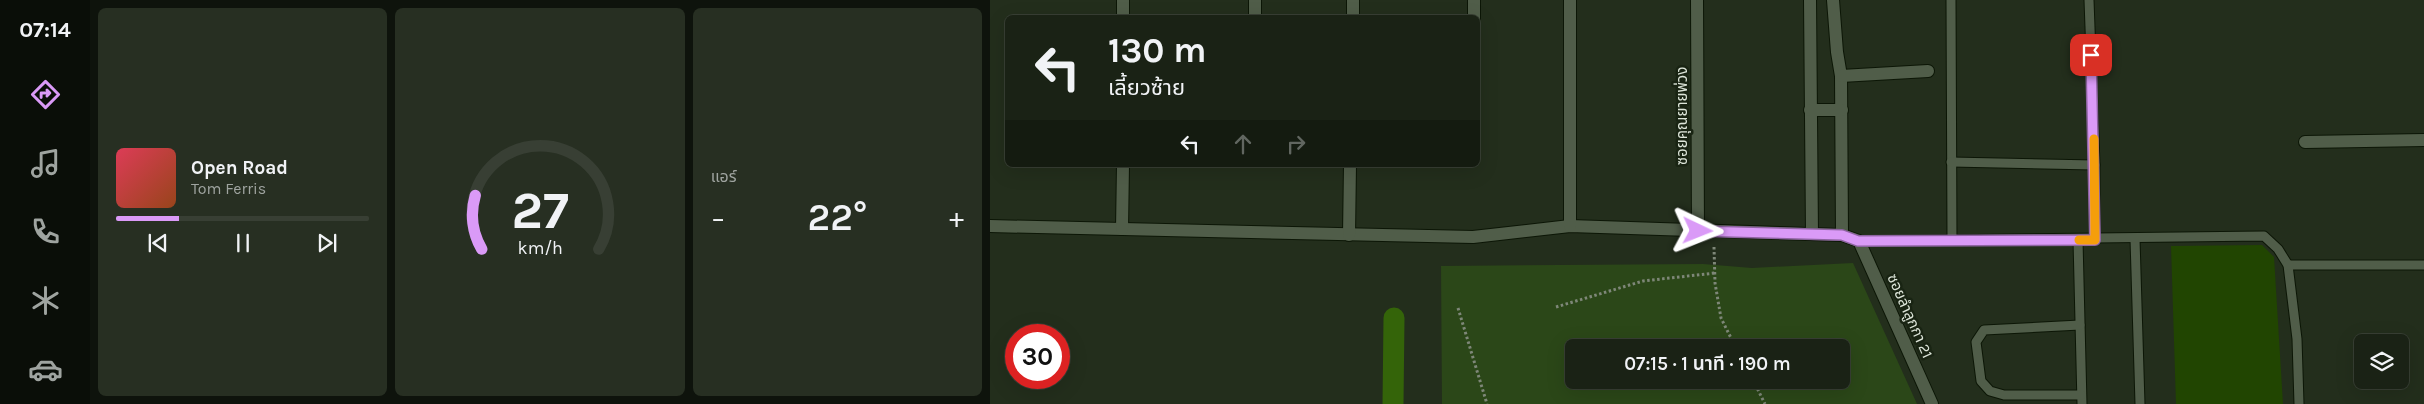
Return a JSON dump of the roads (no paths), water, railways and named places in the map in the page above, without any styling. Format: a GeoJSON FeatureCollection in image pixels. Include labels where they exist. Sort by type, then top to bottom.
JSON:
{"type":"FeatureCollection","features":[{"type":"Feature","properties":{"kind":"street"},"geometry":{"type":"LineString","coordinates":[[1123,0],[1123,15]]}},
{"type":"Feature","properties":{"kind":"street"},"geometry":{"type":"LineString","coordinates":[[1255,15],[1256,0]]}},
{"type":"Feature","properties":{"kind":"street"},"geometry":{"type":"LineString","coordinates":[[1352,15],[1353,0]]}},
{"type":"Feature","properties":{"kind":"street"},"geometry":{"type":"LineString","coordinates":[[1474,0],[1474,15]]}},
{"type":"Feature","properties":{"kind":"street"},"geometry":{"type":"LineString","coordinates":[[1570,0],[1570,226]]}},
{"type":"Feature","properties":{"kind":"street","name":"ซอยคุณยายพ่วง"},"geometry":{"type":"LineString","coordinates":[[1697,0],[1698,231]]}},
{"type":"Feature","properties":{"kind":"street"},"geometry":{"type":"LineString","coordinates":[[1810,0],[1812,234]]}},
{"type":"Feature","properties":{"kind":"street"},"geometry":{"type":"LineString","coordinates":[[1834,0],[1837,52],[1841,76],[1842,235]]}},
{"type":"Feature","properties":{"kind":"street"},"geometry":{"type":"LineString","coordinates":[[1841,76],[1928,71]]}},
{"type":"Feature","properties":{"kind":"street"},"geometry":{"type":"LineString","coordinates":[[1810,110],[1842,110]]}},
{"type":"Feature","properties":{"kind":"street"},"geometry":{"type":"LineString","coordinates":[[2305,142],[2424,140]]}},
{"type":"Feature","properties":{"kind":"street"},"geometry":{"type":"LineString","coordinates":[[1122,229],[1123,167]]}},
{"type":"Feature","properties":{"kind":"street"},"geometry":{"type":"LineString","coordinates":[[1349,234],[1350,167]]}},
{"type":"Feature","properties":{"kind":"street"},"geometry":{"type":"LineString","coordinates":[[990,226],[1473,237],[1570,226],[1842,235],[1858,241]]}},
{"type":"Feature","properties":{"kind":"street","name":"ซอยลำลูกกา 21"},"geometry":{"type":"LineString","coordinates":[[1858,241],[1932,404]]}},
{"type":"Feature","properties":{"kind":"lane"},"geometry":{"type":"LineString","coordinates":[[1951,0],[1952,240]]}},
{"type":"Feature","properties":{"kind":"lane"},"geometry":{"type":"LineString","coordinates":[[2089,0],[2095,165],[2095,240]]}},
{"type":"Feature","properties":{"kind":"lane"},"geometry":{"type":"LineString","coordinates":[[1951,162],[2095,165]]}},
{"type":"Feature","properties":{"kind":"lane"},"geometry":{"type":"LineString","coordinates":[[1858,241],[2095,240],[2264,236],[2278,249],[2288,265],[2297,339],[2299,404]]}},
{"type":"Feature","properties":{"kind":"lane"},"geometry":{"type":"LineString","coordinates":[[2135,239],[2140,404]]}},
{"type":"Feature","properties":{"kind":"lane"},"geometry":{"type":"LineString","coordinates":[[2078,240],[2082,400],[2004,395],[1990,391],[1981,381],[1976,342],[1984,330],[2080,325]]}},
{"type":"Feature","properties":{"kind":"lane"},"geometry":{"type":"LineString","coordinates":[[2288,265],[2424,265]]}},
{"type":"Feature","properties":{"kind":"waterway"},"geometry":{"type":"LineString","coordinates":[[1393,404],[1394,318]]}}]}
